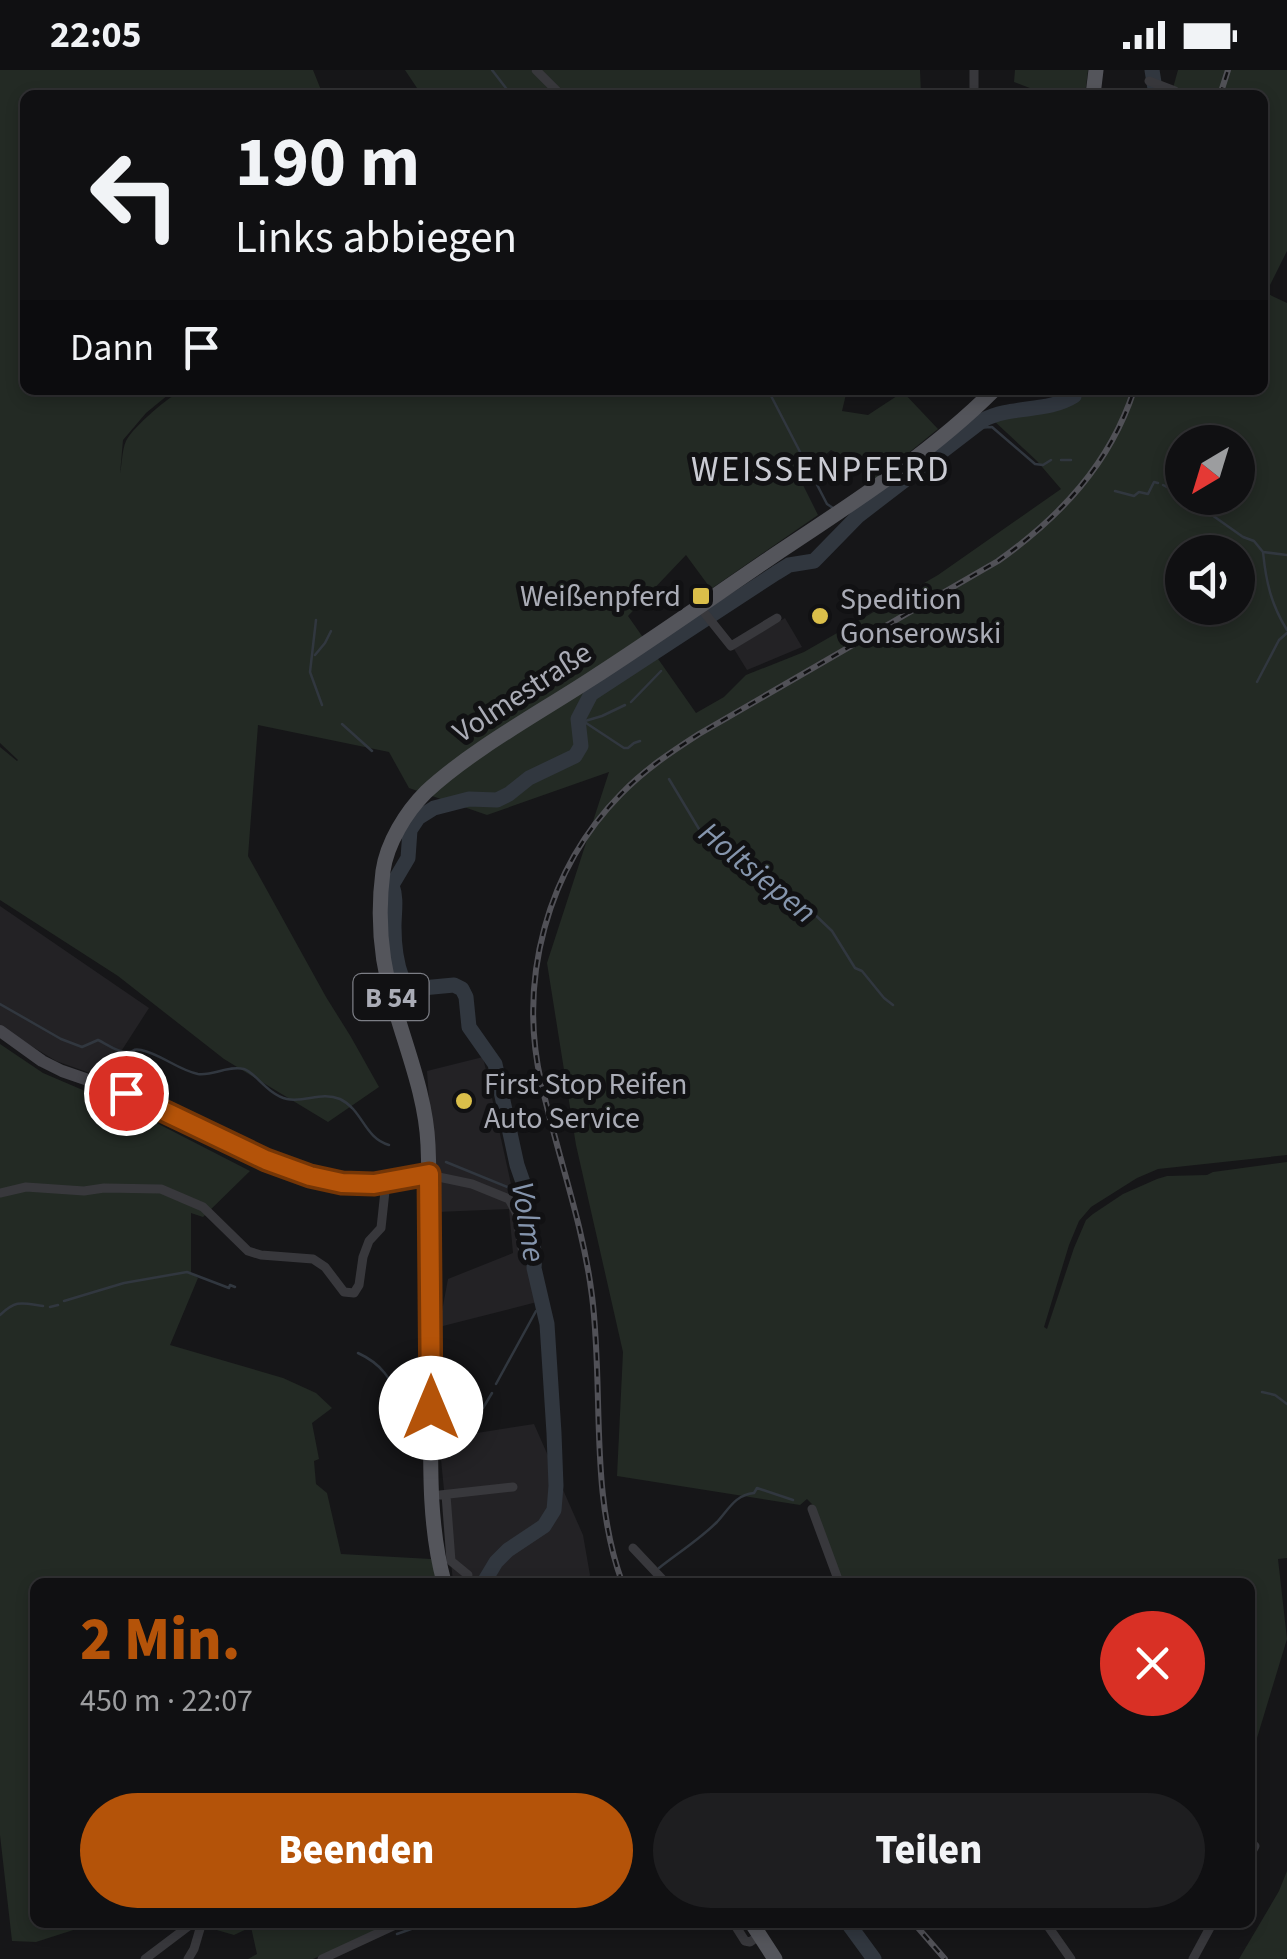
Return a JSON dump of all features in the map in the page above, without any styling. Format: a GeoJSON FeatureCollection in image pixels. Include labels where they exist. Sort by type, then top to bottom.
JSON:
{"type":"FeatureCollection","features":[{"type":"Feature","properties":{"kind":"main road","name":"B 54"},"geometry":{"type":"LineString","coordinates":[[702,609],[897,470],[988,395]]}},
{"type":"Feature","properties":{"kind":"main road","name":"Volmestraße"},"geometry":{"type":"LineString","coordinates":[[429,1174],[427,1135],[416,1076],[393,1004],[380,931],[384,868],[392,843],[404,820],[426,793],[476,754],[702,609]]}},
{"type":"Feature","properties":{"kind":"main road"},"geometry":{"type":"LineString","coordinates":[[0,1031],[42,1061],[126,1093],[278,1164],[342,1183],[374,1184],[429,1174]]}},
{"type":"Feature","properties":{"kind":"main road","name":"B 54"},"geometry":{"type":"LineString","coordinates":[[429,1174],[438,1556],[443,1578]]}},
{"type":"Feature","properties":{"kind":"main road"},"geometry":{"type":"LineString","coordinates":[[755,1929],[775,1959]]}},
{"type":"Feature","properties":{"kind":"street"},"geometry":{"type":"LineString","coordinates":[[536,70],[556,90]]}},
{"type":"Feature","properties":{"kind":"street"},"geometry":{"type":"LineString","coordinates":[[974,70],[974,90]]}},
{"type":"Feature","properties":{"kind":"street"},"geometry":{"type":"LineString","coordinates":[[1149,81],[1170,89]]}},
{"type":"Feature","properties":{"kind":"street"},"geometry":{"type":"LineString","coordinates":[[702,609],[731,646],[777,618]]}},
{"type":"Feature","properties":{"kind":"street"},"geometry":{"type":"LineString","coordinates":[[429,1174],[472,1184],[509,1199],[516,1212],[524,1259]]}},
{"type":"Feature","properties":{"kind":"street"},"geometry":{"type":"LineString","coordinates":[[0,1193],[26,1187],[84,1191],[162,1189],[203,1207],[248,1251],[320,1261],[349,1294],[359,1285],[369,1240],[381,1228],[386,1182]]}},
{"type":"Feature","properties":{"kind":"street"},"geometry":{"type":"LineString","coordinates":[[468,1575],[451,1561],[439,1495],[513,1487]]}},
{"type":"Feature","properties":{"kind":"street"},"geometry":{"type":"LineString","coordinates":[[812,1509],[838,1578]]}},
{"type":"Feature","properties":{"kind":"street"},"geometry":{"type":"LineString","coordinates":[[633,1548],[661,1578]]}},
{"type":"Feature","properties":{"kind":"street"},"geometry":{"type":"LineString","coordinates":[[145,1959],[186,1928]]}},
{"type":"Feature","properties":{"kind":"street"},"geometry":{"type":"LineString","coordinates":[[188,1959],[200,1928]]}},
{"type":"Feature","properties":{"kind":"street"},"geometry":{"type":"LineString","coordinates":[[322,1959],[389,1928]]}},
{"type":"Feature","properties":{"kind":"street"},"geometry":{"type":"LineString","coordinates":[[738,1928],[750,1942],[755,1929]]}},
{"type":"Feature","properties":{"kind":"street"},"geometry":{"type":"LineString","coordinates":[[1049,1928],[1070,1959]]}},
{"type":"Feature","properties":{"kind":"street"},"geometry":{"type":"LineString","coordinates":[[1193,1959],[1211,1928]]}},
{"type":"Feature","properties":{"kind":"shaded area"},"geometry":{"type":"Polygon","coordinates":[[[0,70],[313,70],[321,90],[20,90],[20,395],[168,395],[123,440],[120,474],[130,435],[175,395],[846,395],[842,411],[868,415],[898,395],[906,395],[938,429],[874,481],[867,468],[831,450],[799,477],[818,515],[711,589],[686,555],[628,616],[696,713],[724,697],[746,675],[804,652],[938,575],[1061,489],[992,419],[1022,404],[1056,401],[1069,395],[1268,395],[1268,294],[1287,303],[1287,1155],[1158,1169],[1091,1207],[1079,1221],[1069,1245],[1044,1327],[1047,1329],[1086,1220],[1093,1214],[1123,1194],[1167,1176],[1207,1175],[1287,1162],[1287,1558],[1278,1559],[1287,1639],[1255,1745],[1255,1578],[841,1578],[814,1506],[807,1499],[800,1505],[617,1476],[623,1352],[576,1145],[547,963],[609,772],[487,815],[409,788],[389,752],[258,725],[248,856],[379,1087],[328,1122],[224,1059],[118,976],[0,900],[0,747],[17,761],[0,743],[0,70]]]}},
{"type":"Feature","properties":{"kind":"shaded area"},"geometry":{"type":"Polygon","coordinates":[[[405,70],[531,70],[551,90],[418,90],[405,70]]]}},
{"type":"Feature","properties":{"kind":"shaded area"},"geometry":{"type":"Polygon","coordinates":[[[542,70],[920,70],[921,90],[562,90],[542,70]]]}},
{"type":"Feature","properties":{"kind":"shaded area"},"geometry":{"type":"Polygon","coordinates":[[[1015,70],[1088,70],[1086,90],[1035,90],[1014,82],[1015,70]]]}},
{"type":"Feature","properties":{"kind":"shaded area"},"geometry":{"type":"Polygon","coordinates":[[[1178,70],[1287,70],[1287,251],[1268,289],[1268,90],[1173,88],[1178,70]]]}},
{"type":"Feature","properties":{"kind":"shaded area"},"geometry":{"type":"Polygon","coordinates":[[[785,618],[802,647],[747,670],[734,649],[785,618]]]}},
{"type":"Feature","properties":{"kind":"shaded area"},"geometry":{"type":"Polygon","coordinates":[[[0,906],[149,1008],[104,1078],[56,1061],[0,1027],[0,906]]]}},
{"type":"Feature","properties":{"kind":"shaded area"},"geometry":{"type":"Polygon","coordinates":[[[0,1044],[43,1073],[141,1115],[250,1171],[203,1217],[191,1213],[191,1273],[198,1278],[170,1345],[283,1378],[316,1393],[332,1408],[312,1423],[319,1459],[314,1461],[316,1484],[327,1493],[341,1554],[431,1559],[438,1578],[30,1578],[30,1928],[79,1928],[36,1942],[12,1941],[0,1835],[0,1044]]]}},
{"type":"Feature","properties":{"kind":"shaded area"},"geometry":{"type":"Polygon","coordinates":[[[483,1057],[537,1302],[439,1327],[448,1279],[513,1253],[509,1209],[437,1212],[427,1071],[483,1057]]]}},
{"type":"Feature","properties":{"kind":"shaded area"},"geometry":{"type":"Polygon","coordinates":[[[534,1424],[583,1535],[589,1578],[453,1578],[439,1439],[534,1424]]]}},
{"type":"Feature","properties":{"kind":"shaded area"},"geometry":{"type":"Polygon","coordinates":[[[1287,1871],[1286,1959],[1239,1959],[1279,1891],[1287,1871]]]}},
{"type":"Feature","properties":{"kind":"shaded area"},"geometry":{"type":"Polygon","coordinates":[[[210,1928],[249,1928],[234,1935],[210,1928]]]}},
{"type":"Feature","properties":{"kind":"shaded area"},"geometry":{"type":"Polygon","coordinates":[[[251,1928],[383,1928],[313,1959],[248,1959],[257,1954],[251,1928]]]}},
{"type":"Feature","properties":{"kind":"waterway"},"geometry":{"type":"LineString","coordinates":[[492,70],[507,90]]}},
{"type":"Feature","properties":{"kind":"waterway","name":"Volme"},"geometry":{"type":"LineString","coordinates":[[1152,70],[1155,90]]}},
{"type":"Feature","properties":{"kind":"waterway"},"geometry":{"type":"LineString","coordinates":[[771,395],[827,504],[833,508]]}},
{"type":"Feature","properties":{"kind":"waterway","name":"Volme"},"geometry":{"type":"LineString","coordinates":[[486,1578],[496,1562],[544,1526],[554,1510],[547,1324],[521,1202],[525,1188],[495,1064],[469,1027],[462,989],[454,985],[422,988],[402,978],[398,966],[392,885],[408,858],[410,830],[418,818],[434,808],[469,799],[497,800],[529,778],[575,756],[581,746],[578,719],[591,694],[789,565],[814,561],[858,516],[983,420],[1064,401],[1074,395]]}},
{"type":"Feature","properties":{"kind":"waterway"},"geometry":{"type":"LineString","coordinates":[[974,428],[992,427],[1035,464],[1051,460]]}},
{"type":"Feature","properties":{"kind":"waterway"},"geometry":{"type":"LineString","coordinates":[[1061,460],[1071,460]]}},
{"type":"Feature","properties":{"kind":"waterway"},"geometry":{"type":"LineString","coordinates":[[1115,491],[1134,496],[1139,492],[1148,494],[1154,482],[1158,483]]}},
{"type":"Feature","properties":{"kind":"waterway"},"geometry":{"type":"LineString","coordinates":[[1212,515],[1254,541],[1263,552],[1287,555]]}},
{"type":"Feature","properties":{"kind":"waterway","name":"Volme"},"geometry":{"type":"LineString","coordinates":[[842,528],[845,531]]}},
{"type":"Feature","properties":{"kind":"waterway"},"geometry":{"type":"LineString","coordinates":[[1263,552],[1270,592],[1287,630]]}},
{"type":"Feature","properties":{"kind":"waterway"},"geometry":{"type":"LineString","coordinates":[[316,620],[310,672],[322,705]]}},
{"type":"Feature","properties":{"kind":"waterway"},"geometry":{"type":"LineString","coordinates":[[315,655],[331,631]]}},
{"type":"Feature","properties":{"kind":"waterway"},"geometry":{"type":"LineString","coordinates":[[1257,682],[1279,640],[1287,633]]}},
{"type":"Feature","properties":{"kind":"waterway"},"geometry":{"type":"LineString","coordinates":[[631,702],[661,671]]}},
{"type":"Feature","properties":{"kind":"waterway"},"geometry":{"type":"LineString","coordinates":[[585,721],[625,705]]}},
{"type":"Feature","properties":{"kind":"waterway","name":"Holtsiepen"},"geometry":{"type":"LineString","coordinates":[[578,721],[624,748],[640,741]]}},
{"type":"Feature","properties":{"kind":"waterway"},"geometry":{"type":"LineString","coordinates":[[342,724],[372,751]]}},
{"type":"Feature","properties":{"kind":"waterway","name":"Holtsiepen"},"geometry":{"type":"LineString","coordinates":[[669,779],[702,834],[760,879],[809,909],[832,931],[855,968],[893,1005]]}},
{"type":"Feature","properties":{"kind":"waterway"},"geometry":{"type":"LineString","coordinates":[[762,883],[769,894]]}},
{"type":"Feature","properties":{"kind":"waterway"},"geometry":{"type":"LineString","coordinates":[[0,1004],[82,1047],[98,1040],[122,1052],[141,1050],[198,1074],[244,1069],[287,1099],[340,1099],[374,1136],[389,1145]]}},
{"type":"Feature","properties":{"kind":"waterway"},"geometry":{"type":"LineString","coordinates":[[446,1162],[510,1188],[521,1202]]}},
{"type":"Feature","properties":{"kind":"waterway"},"geometry":{"type":"LineString","coordinates":[[64,1301],[124,1283],[187,1272],[235,1287]]}},
{"type":"Feature","properties":{"kind":"waterway"},"geometry":{"type":"LineString","coordinates":[[0,1315],[20,1303],[43,1306]]}},
{"type":"Feature","properties":{"kind":"waterway"},"geometry":{"type":"LineString","coordinates":[[50,1307],[58,1305]]}},
{"type":"Feature","properties":{"kind":"waterway"},"geometry":{"type":"LineString","coordinates":[[496,1384],[536,1311],[543,1307]]}},
{"type":"Feature","properties":{"kind":"waterway"},"geometry":{"type":"LineString","coordinates":[[358,1353],[386,1375],[413,1423],[422,1423]]}},
{"type":"Feature","properties":{"kind":"waterway"},"geometry":{"type":"LineString","coordinates":[[1262,1392],[1287,1404]]}},
{"type":"Feature","properties":{"kind":"waterway"},"geometry":{"type":"LineString","coordinates":[[457,1427],[483,1408],[492,1393]]}},
{"type":"Feature","properties":{"kind":"waterway"},"geometry":{"type":"LineString","coordinates":[[659,1568],[710,1528],[737,1500],[757,1488],[793,1500]]}},
{"type":"Feature","properties":{"kind":"waterway"},"geometry":{"type":"LineString","coordinates":[[397,1934],[414,1928]]}},
{"type":"Feature","properties":{"kind":"waterway","name":"Volme"},"geometry":{"type":"LineString","coordinates":[[851,1928],[874,1959]]}},
{"type":"Feature","properties":{"kind":"railway"},"geometry":{"type":"LineString","coordinates":[[1222,90],[1228,70]]}},
{"type":"Feature","properties":{"kind":"railway"},"geometry":{"type":"LineString","coordinates":[[621,1578],[601,1477],[595,1332],[588,1269],[541,1082],[535,1043],[537,965],[557,891],[595,824],[630,785],[658,762],[699,734],[998,561],[1042,526],[1097,465],[1132,395]]}},
{"type":"Feature","properties":{"kind":"railway"},"geometry":{"type":"LineString","coordinates":[[918,1928],[945,1959]]}},
{"type":"Feature","properties":{"kind":"place","name":"Weißenpferd"},"geometry":{"type":"Point","coordinates":[701,596]}},
{"type":"Feature","properties":{"kind":"place","name":"Spedition Gonserowski"},"geometry":{"type":"Point","coordinates":[820,616]}},
{"type":"Feature","properties":{"kind":"place","name":"First Stop Reifen Auto Service"},"geometry":{"type":"Point","coordinates":[464,1101]}},
{"type":"Feature","properties":{"kind":"district","name":"WEISSENPFERD"},"geometry":{"type":"Point","coordinates":[821,469]}},
{"type":"Feature","properties":{"kind":"route"},"geometry":{"type":"LineString","coordinates":[[126,1093],[266,1160],[310,1176],[374,1184],[429,1174],[431,1408]]}}]}
